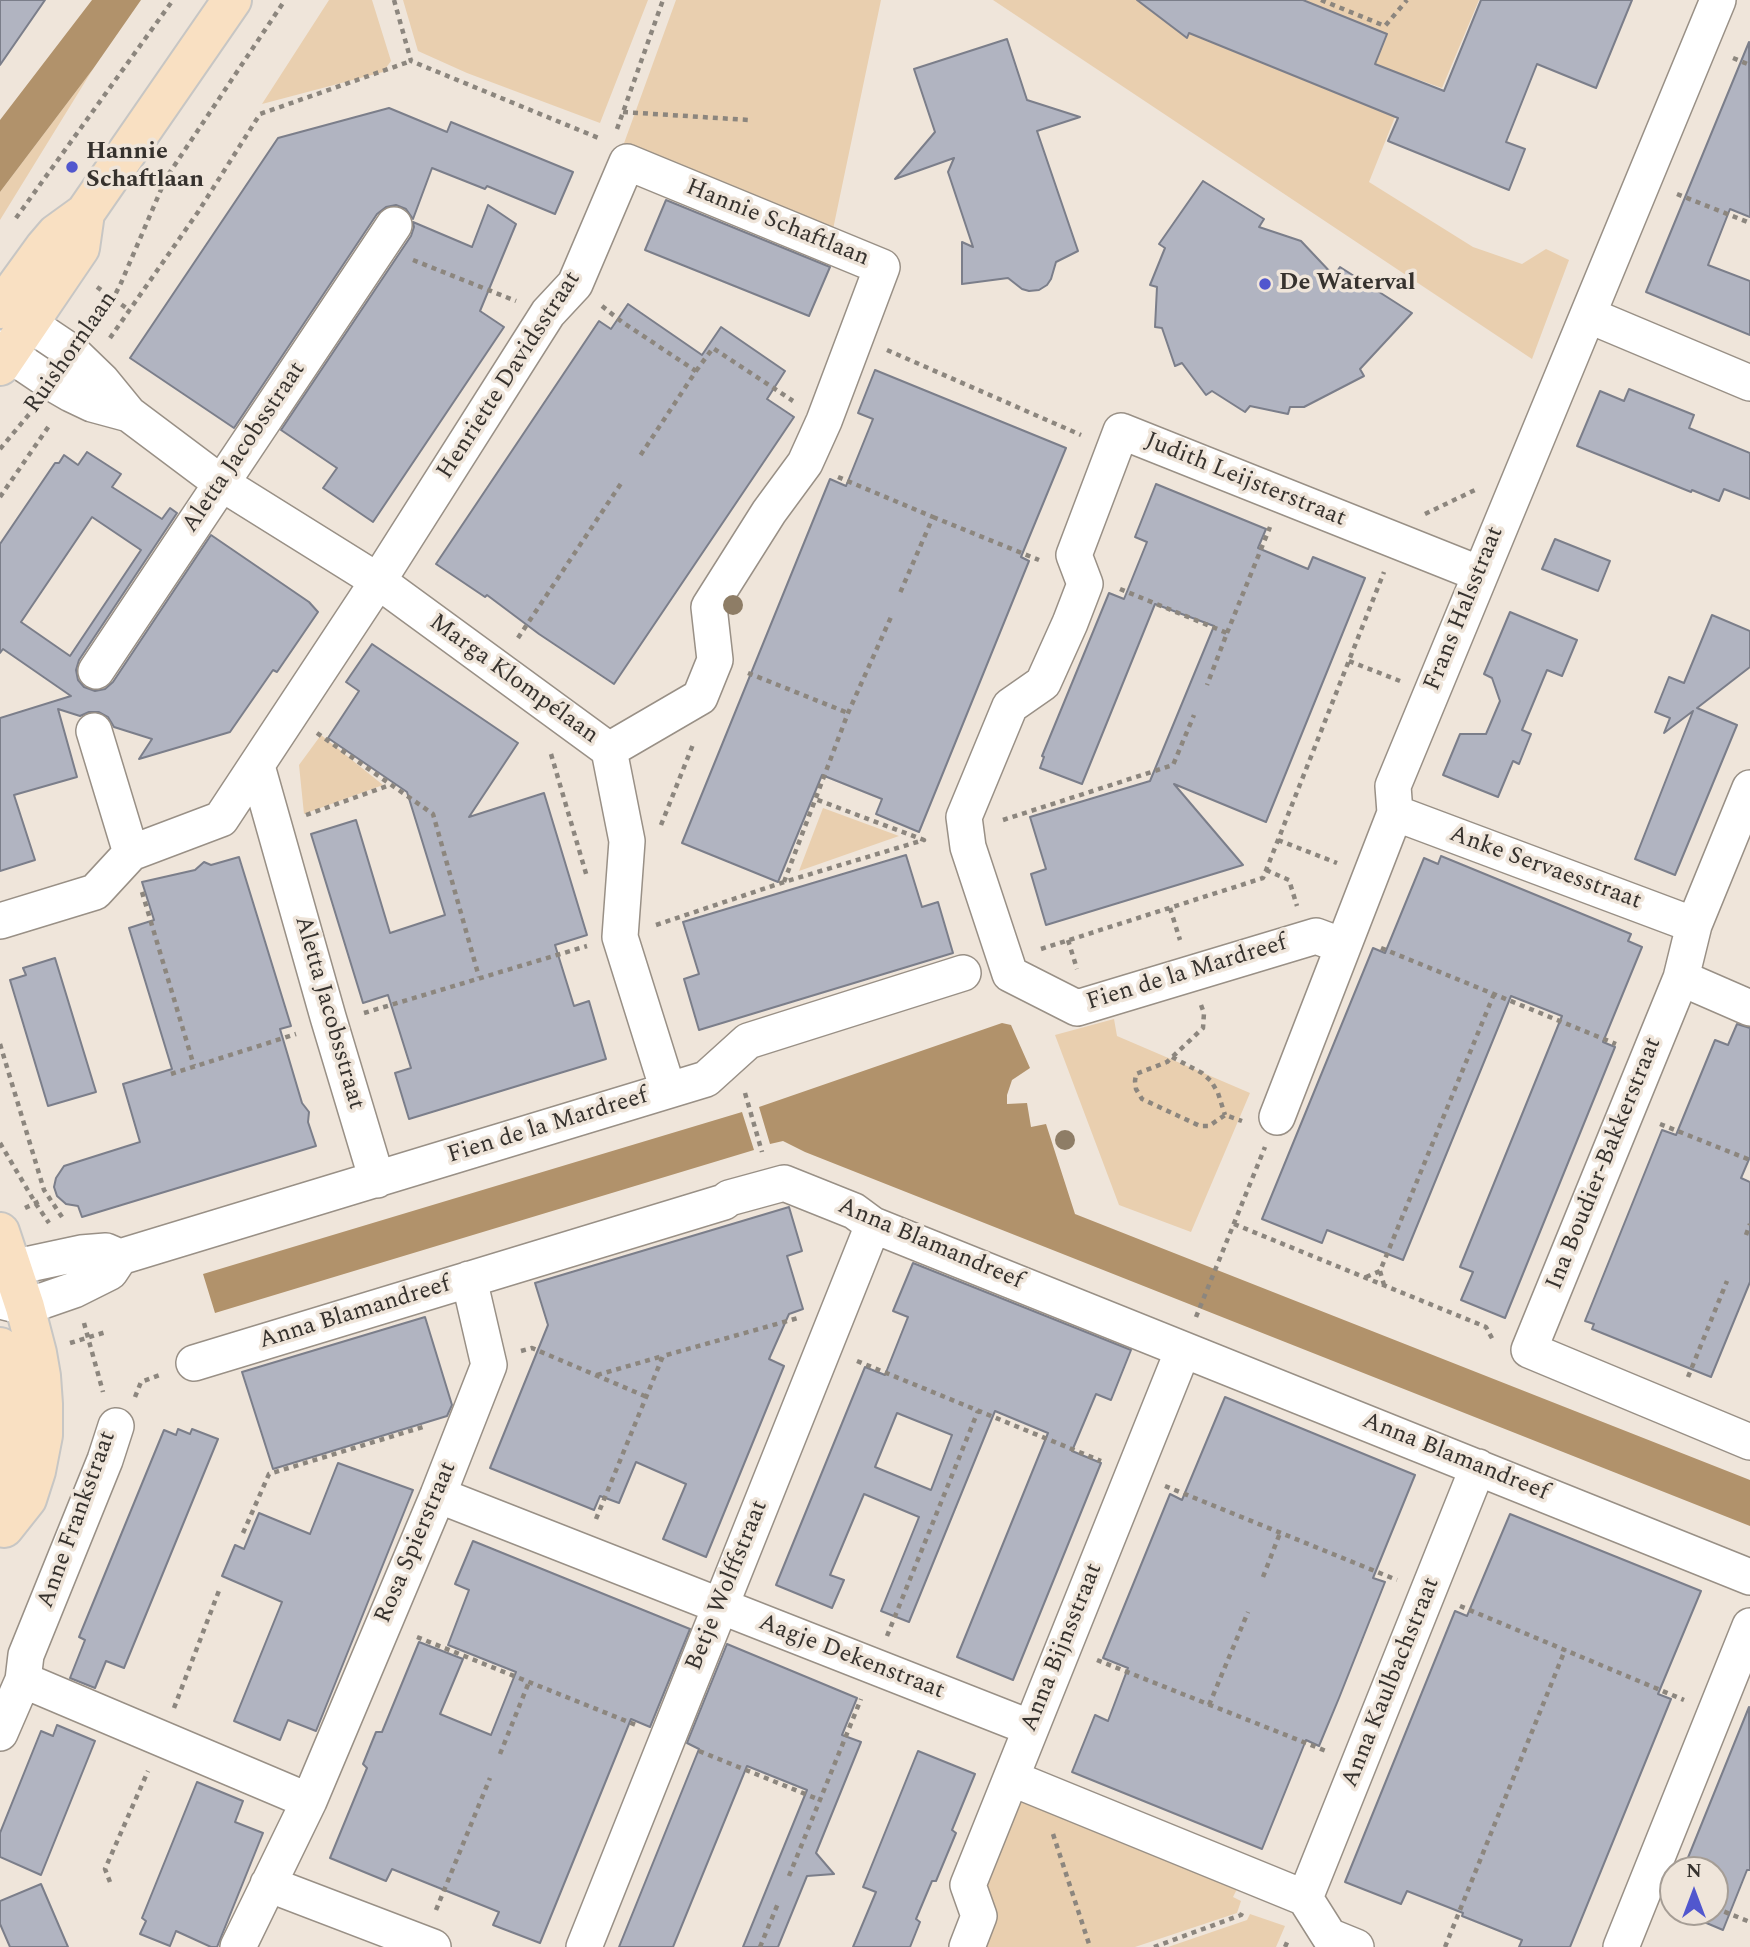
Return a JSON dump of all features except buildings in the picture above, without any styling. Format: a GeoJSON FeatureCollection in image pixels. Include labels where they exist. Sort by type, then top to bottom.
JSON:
{"type":"FeatureCollection","features":[{"type":"Feature","properties":{"kind":"main road"},"geometry":{"type":"LineString","coordinates":[[7,335],[44,248],[56,234],[85,213],[232,0]]}},
{"type":"Feature","properties":{"kind":"main road"},"geometry":{"type":"LineString","coordinates":[[0,1232],[9,1289],[41,1376],[43,1434],[27,1499],[2,1534]]}},
{"type":"Feature","properties":{"kind":"main road"},"geometry":{"type":"LineString","coordinates":[[0,1347],[11,1389],[15,1421],[2,1534]]}},
{"type":"Feature","properties":{"kind":"street","name":"Frans Halsstraat"},"geometry":{"type":"LineString","coordinates":[[1274,1124],[1395,813],[1393,786],[1718,0]]}},
{"type":"Feature","properties":{"kind":"street","name":"Henriette Davidsstraat"},"geometry":{"type":"LineString","coordinates":[[378,581],[548,313],[575,284],[619,152]]}},
{"type":"Feature","properties":{"kind":"street","name":"Hannie Schaftlaan"},"geometry":{"type":"LineString","coordinates":[[619,152],[882,267],[824,421],[805,463],[769,512],[709,607],[715,660],[700,697]]}},
{"type":"Feature","properties":{"kind":"street","name":"Aletta Jacobsstraat"},"geometry":{"type":"LineString","coordinates":[[96,671],[387,236]]}},
{"type":"Feature","properties":{"kind":"street"},"geometry":{"type":"LineString","coordinates":[[1588,315],[1750,383]]}},
{"type":"Feature","properties":{"kind":"street","name":"Marga Klompélaan"},"geometry":{"type":"LineString","coordinates":[[7,335],[71,375],[92,404],[129,414],[221,483],[378,581],[609,750],[627,841],[621,937],[668,1090]]}},
{"type":"Feature","properties":{"kind":"street","name":"Judith Leijsterstraat"},"geometry":{"type":"LineString","coordinates":[[1005,960],[968,847],[964,817],[1010,706],[1043,683],[1085,584],[1073,555],[1121,431],[1480,574]]}},
{"type":"Feature","properties":{"kind":"street"},"geometry":{"type":"LineString","coordinates":[[0,921],[95,892],[131,853],[221,819],[378,581]]}},
{"type":"Feature","properties":{"kind":"street"},"geometry":{"type":"LineString","coordinates":[[609,750],[700,697]]}},
{"type":"Feature","properties":{"kind":"street"},"geometry":{"type":"LineString","coordinates":[[94,731],[131,853]]}},
{"type":"Feature","properties":{"kind":"street","name":"Aletta Jacobsstraat"},"geometry":{"type":"LineString","coordinates":[[257,766],[377,1180]]}},
{"type":"Feature","properties":{"kind":"street"},"geometry":{"type":"LineString","coordinates":[[1750,788],[1695,925],[1681,978],[1750,1008]]}},
{"type":"Feature","properties":{"kind":"street","name":"Anke Servaesstraat"},"geometry":{"type":"LineString","coordinates":[[1395,813],[1695,925]]}},
{"type":"Feature","properties":{"kind":"street","name":"Fien de la Mardreef"},"geometry":{"type":"LineString","coordinates":[[1005,960],[1010,974],[1077,1008],[1307,938],[1316,936],[1345,940]]}},
{"type":"Feature","properties":{"kind":"street","name":"Fien de la Mardreef"},"geometry":{"type":"LineString","coordinates":[[9,1289],[74,1290],[110,1272],[120,1257],[706,1079],[748,1041],[963,973]]}},
{"type":"Feature","properties":{"kind":"street","name":"Ina Boudier-Bakkerstraat"},"geometry":{"type":"LineString","coordinates":[[1529,1350],[1681,978]]}},
{"type":"Feature","properties":{"kind":"street","name":"Anna Blamandreef"},"geometry":{"type":"LineString","coordinates":[[194,1363],[784,1182],[854,1211],[873,1225],[1189,1335],[1478,1468],[1750,1577]]}},
{"type":"Feature","properties":{"kind":"street","name":"Betje Wolffstraat"},"geometry":{"type":"LineString","coordinates":[[584,1947],[873,1225]]}},
{"type":"Feature","properties":{"kind":"street"},"geometry":{"type":"LineString","coordinates":[[469,1279],[488,1360]]}},
{"type":"Feature","properties":{"kind":"street","name":"Anna Bijnsstraat"},"geometry":{"type":"LineString","coordinates":[[967,1947],[979,1916],[968,1885],[1025,1784],[1031,1728],[1189,1335]]}},
{"type":"Feature","properties":{"kind":"street"},"geometry":{"type":"LineString","coordinates":[[1529,1350],[1750,1442]]}},
{"type":"Feature","properties":{"kind":"street","name":"Rosa Spierstraat"},"geometry":{"type":"LineString","coordinates":[[238,1947],[309,1801],[438,1495],[489,1365],[488,1360]]}},
{"type":"Feature","properties":{"kind":"street","name":"Anne Frankstraat"},"geometry":{"type":"LineString","coordinates":[[0,1733],[23,1680],[26,1656],[105,1460],[116,1426]]}},
{"type":"Feature","properties":{"kind":"street","name":"Anna Kaulbachstraat"},"geometry":{"type":"LineString","coordinates":[[1305,1898],[1478,1468]]}},
{"type":"Feature","properties":{"kind":"street","name":"Aagje Dekenstraat"},"geometry":{"type":"LineString","coordinates":[[438,1495],[1031,1728]]}},
{"type":"Feature","properties":{"kind":"street"},"geometry":{"type":"LineString","coordinates":[[1621,1947],[1750,1626]]}},
{"type":"Feature","properties":{"kind":"street"},"geometry":{"type":"LineString","coordinates":[[23,1680],[309,1801]]}},
{"type":"Feature","properties":{"kind":"street"},"geometry":{"type":"LineString","coordinates":[[1025,1784],[1305,1898],[1329,1936],[1356,1947]]}},
{"type":"Feature","properties":{"kind":"street"},"geometry":{"type":"LineString","coordinates":[[268,1884],[428,1945]]}},
{"type":"Feature","properties":{"kind":"path"},"geometry":{"type":"LineString","coordinates":[[10,227],[173,0]]}},
{"type":"Feature","properties":{"kind":"path","name":"Ruishornlaan"},"geometry":{"type":"LineString","coordinates":[[0,449],[71,375],[113,299],[166,178],[285,0]]}},
{"type":"Feature","properties":{"kind":"path"},"geometry":{"type":"LineString","coordinates":[[394,0],[411,61]]}},
{"type":"Feature","properties":{"kind":"path"},"geometry":{"type":"LineString","coordinates":[[0,497],[71,375],[198,212],[260,114],[411,61],[619,152],[623,112],[663,0]]}},
{"type":"Feature","properties":{"kind":"path"},"geometry":{"type":"LineString","coordinates":[[1321,0],[1385,26],[1407,0]]}},
{"type":"Feature","properties":{"kind":"path"},"geometry":{"type":"LineString","coordinates":[[623,112],[749,120]]}},
{"type":"Feature","properties":{"kind":"path"},"geometry":{"type":"LineString","coordinates":[[1644,181],[1750,223]]}},
{"type":"Feature","properties":{"kind":"path"},"geometry":{"type":"LineString","coordinates":[[387,236],[548,313]]}},
{"type":"Feature","properties":{"kind":"path"},"geometry":{"type":"LineString","coordinates":[[622,322],[696,371]]}},
{"type":"Feature","properties":{"kind":"path"},"geometry":{"type":"LineString","coordinates":[[855,337],[1114,449]]}},
{"type":"Feature","properties":{"kind":"path"},"geometry":{"type":"LineString","coordinates":[[638,460],[713,348],[824,421]]}},
{"type":"Feature","properties":{"kind":"path"},"geometry":{"type":"LineString","coordinates":[[805,463],[933,517],[900,593]]}},
{"type":"Feature","properties":{"kind":"path"},"geometry":{"type":"LineString","coordinates":[[498,669],[622,482]]}},
{"type":"Feature","properties":{"kind":"path"},"geometry":{"type":"LineString","coordinates":[[1005,960],[1263,878],[1405,524],[1479,488],[1511,500]]}},
{"type":"Feature","properties":{"kind":"path"},"geometry":{"type":"LineString","coordinates":[[1227,633],[1282,495]]}},
{"type":"Feature","properties":{"kind":"path"},"geometry":{"type":"LineString","coordinates":[[784,882],[848,713],[891,617]]}},
{"type":"Feature","properties":{"kind":"path"},"geometry":{"type":"LineString","coordinates":[[715,660],[848,713]]}},
{"type":"Feature","properties":{"kind":"path"},"geometry":{"type":"LineString","coordinates":[[1349,661],[1431,694]]}},
{"type":"Feature","properties":{"kind":"path"},"geometry":{"type":"LineString","coordinates":[[534,696],[592,891],[622,911]]}},
{"type":"Feature","properties":{"kind":"path"},"geometry":{"type":"LineString","coordinates":[[627,841],[658,832],[701,725],[700,697]]}},
{"type":"Feature","properties":{"kind":"path"},"geometry":{"type":"LineString","coordinates":[[290,715],[433,814],[479,977]]}},
{"type":"Feature","properties":{"kind":"path"},"geometry":{"type":"LineString","coordinates":[[965,832],[1173,765],[1194,715]]}},
{"type":"Feature","properties":{"kind":"path"},"geometry":{"type":"LineString","coordinates":[[274,827],[391,785]]}},
{"type":"Feature","properties":{"kind":"path"},"geometry":{"type":"LineString","coordinates":[[1278,840],[1371,876]]}},
{"type":"Feature","properties":{"kind":"path"},"geometry":{"type":"LineString","coordinates":[[131,853],[194,1066]]}},
{"type":"Feature","properties":{"kind":"path"},"geometry":{"type":"LineString","coordinates":[[1266,870],[1289,880],[1307,938]]}},
{"type":"Feature","properties":{"kind":"path"},"geometry":{"type":"LineString","coordinates":[[1345,940],[1494,994],[1648,1057]]}},
{"type":"Feature","properties":{"kind":"path"},"geometry":{"type":"LineString","coordinates":[[1384,1285],[1380,1270],[1494,994]]}},
{"type":"Feature","properties":{"kind":"path"},"geometry":{"type":"LineString","coordinates":[[1189,1335],[1274,1124],[1225,1115],[1209,1126],[1200,1126],[1142,1099],[1136,1089],[1136,1074],[1167,1062],[1203,1028],[1204,1013]]}},
{"type":"Feature","properties":{"kind":"path"},"geometry":{"type":"LineString","coordinates":[[0,1044],[48,1196]]}},
{"type":"Feature","properties":{"kind":"path"},"geometry":{"type":"LineString","coordinates":[[1172,1057],[1211,1081],[1225,1115]]}},
{"type":"Feature","properties":{"kind":"path"},"geometry":{"type":"LineString","coordinates":[[745,1092],[764,1158]]}},
{"type":"Feature","properties":{"kind":"path"},"geometry":{"type":"LineString","coordinates":[[1627,1110],[1750,1160]]}},
{"type":"Feature","properties":{"kind":"path"},"geometry":{"type":"LineString","coordinates":[[0,1143],[36,1204],[42,1200]]}},
{"type":"Feature","properties":{"kind":"path"},"geometry":{"type":"LineString","coordinates":[[1234,1224],[1486,1327],[1497,1348],[1517,1358],[1529,1350]]}},
{"type":"Feature","properties":{"kind":"path"},"geometry":{"type":"LineString","coordinates":[[1746,1235],[1750,1224]]}},
{"type":"Feature","properties":{"kind":"path"},"geometry":{"type":"LineString","coordinates":[[1366,1277],[1380,1270]]}},
{"type":"Feature","properties":{"kind":"path"},"geometry":{"type":"LineString","coordinates":[[1675,1411],[1727,1281]]}},
{"type":"Feature","properties":{"kind":"path"},"geometry":{"type":"LineString","coordinates":[[596,1375],[816,1313],[829,1334],[1133,1474],[1428,1592],[1715,1713]]}},
{"type":"Feature","properties":{"kind":"path","name":"Anne Frankstraat"},"geometry":{"type":"LineString","coordinates":[[82,1316],[116,1426]]}},
{"type":"Feature","properties":{"kind":"path"},"geometry":{"type":"LineString","coordinates":[[62,1345],[106,1332]]}},
{"type":"Feature","properties":{"kind":"path"},"geometry":{"type":"LineString","coordinates":[[488,1360],[532,1348],[647,1397]]}},
{"type":"Feature","properties":{"kind":"path"},"geometry":{"type":"LineString","coordinates":[[582,1552],[663,1356]]}},
{"type":"Feature","properties":{"kind":"path"},"geometry":{"type":"LineString","coordinates":[[116,1426],[130,1411],[141,1382],[194,1363]]}},
{"type":"Feature","properties":{"kind":"path"},"geometry":{"type":"LineString","coordinates":[[243,1533],[269,1474],[470,1413]]}},
{"type":"Feature","properties":{"kind":"path"},"geometry":{"type":"LineString","coordinates":[[1263,1577],[1280,1533]]}},
{"type":"Feature","properties":{"kind":"path"},"geometry":{"type":"LineString","coordinates":[[1209,1705],[1248,1612]]}},
{"type":"Feature","properties":{"kind":"path"},"geometry":{"type":"LineString","coordinates":[[383,1624],[820,1800]]}},
{"type":"Feature","properties":{"kind":"path"},"geometry":{"type":"LineString","coordinates":[[1063,1647],[1359,1764]]}},
{"type":"Feature","properties":{"kind":"path"},"geometry":{"type":"LineString","coordinates":[[1445,1947],[1565,1650]]}},
{"type":"Feature","properties":{"kind":"path"},"geometry":{"type":"LineString","coordinates":[[500,1754],[529,1682]]}},
{"type":"Feature","properties":{"kind":"path"},"geometry":{"type":"LineString","coordinates":[[428,1945],[490,1778]]}},
{"type":"Feature","properties":{"kind":"path"},"geometry":{"type":"LineString","coordinates":[[1025,1784],[1090,1947]]}},
{"type":"Feature","properties":{"kind":"path"},"geometry":{"type":"LineString","coordinates":[[1154,1947],[1241,1915],[1255,1878]]}},
{"type":"Feature","properties":{"kind":"path"},"geometry":{"type":"LineString","coordinates":[[761,1947],[779,1901]]}},
{"type":"Feature","properties":{"kind":"path"},"geometry":{"type":"LineString","coordinates":[[1729,1914],[1750,1922]]}},
{"type":"Feature","properties":{"kind":"shaded area"},"geometry":{"type":"Polygon","coordinates":[[[92,0],[141,0],[93,69],[0,192],[0,120],[92,0]]]}},
{"type":"Feature","properties":{"kind":"shaded area"},"geometry":{"type":"Polygon","coordinates":[[[329,0],[372,0],[391,61],[383,72],[262,104],[329,0]]]}},
{"type":"Feature","properties":{"kind":"shaded area"},"geometry":{"type":"Polygon","coordinates":[[[403,0],[648,0],[600,123],[467,73],[418,51],[403,0]]]}},
{"type":"Feature","properties":{"kind":"shaded area"},"geometry":{"type":"Polygon","coordinates":[[[676,0],[881,0],[832,234],[623,146],[676,0]]]}},
{"type":"Feature","properties":{"kind":"shaded area"},"geometry":{"type":"Polygon","coordinates":[[[993,0],[1479,0],[1442,88],[1411,77],[1369,182],[1473,247],[1522,264],[1546,249],[1569,260],[1532,359],[993,0]]]}},
{"type":"Feature","properties":{"kind":"shaded area"},"geometry":{"type":"Polygon","coordinates":[[[93,69],[0,220],[0,192],[93,69]]]}},
{"type":"Feature","properties":{"kind":"shaded area"},"geometry":{"type":"Polygon","coordinates":[[[321,735],[383,785],[304,814],[299,765],[321,735]]]}},
{"type":"Feature","properties":{"kind":"shaded area"},"geometry":{"type":"Polygon","coordinates":[[[823,808],[899,836],[799,871],[823,808]]]}},
{"type":"Feature","properties":{"kind":"shaded area"},"geometry":{"type":"Polygon","coordinates":[[[1114,1019],[1117,1036],[1250,1093],[1191,1232],[1119,1205],[1055,1035],[1114,1019]]]}},
{"type":"Feature","properties":{"kind":"shaded area"},"geometry":{"type":"Polygon","coordinates":[[[1002,1023],[1011,1025],[1030,1068],[1012,1080],[1007,1104],[1027,1103],[1031,1127],[1046,1124],[1075,1214],[1750,1480],[1750,1526],[783,1141],[770,1144],[759,1107],[1002,1023]]]}},
{"type":"Feature","properties":{"kind":"shaded area"},"geometry":{"type":"Polygon","coordinates":[[[742,1112],[754,1150],[215,1313],[203,1274],[742,1112]]]}},
{"type":"Feature","properties":{"kind":"shaded area"},"geometry":{"type":"Polygon","coordinates":[[[1025,1789],[1243,1877],[1233,1897],[1241,1901],[1237,1913],[1135,1947],[970,1947],[982,1893],[1025,1789]]]}},
{"type":"Feature","properties":{"kind":"shaded area"},"geometry":{"type":"Polygon","coordinates":[[[1250,1914],[1285,1926],[1276,1947],[1168,1947],[1247,1920],[1250,1914]]]}},
{"type":"Feature","properties":{"kind":"place","name":"Hannie Schaftlaan"},"geometry":{"type":"Point","coordinates":[72,167]}},
{"type":"Feature","properties":{"kind":"place","name":"De Waterval"},"geometry":{"type":"Point","coordinates":[1265,284]}}]}
